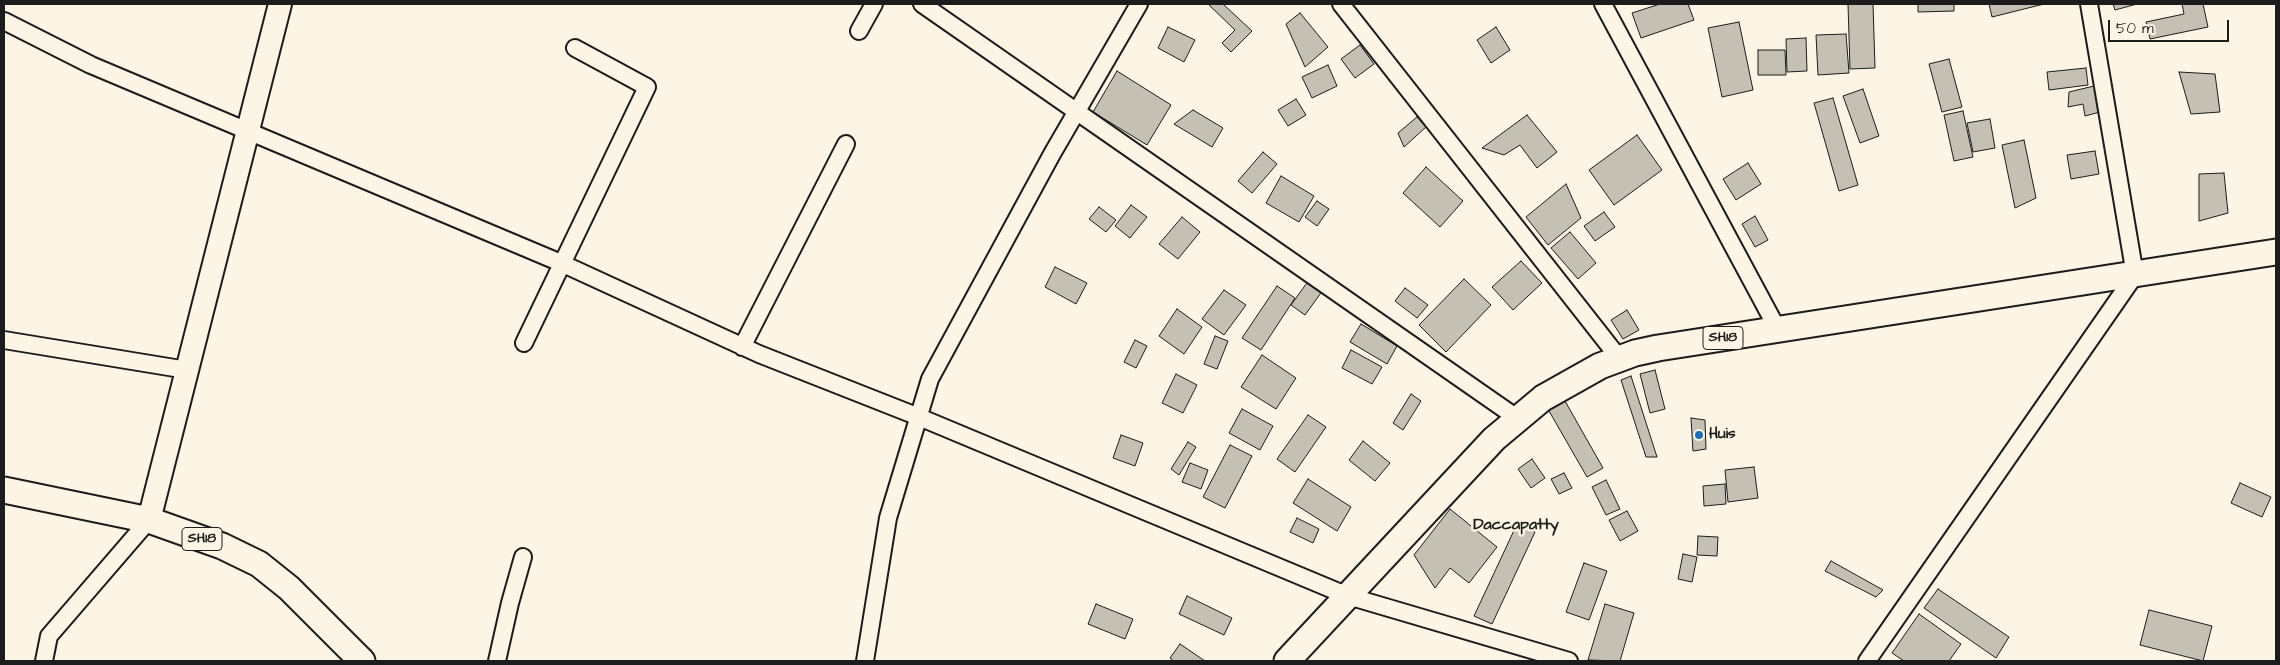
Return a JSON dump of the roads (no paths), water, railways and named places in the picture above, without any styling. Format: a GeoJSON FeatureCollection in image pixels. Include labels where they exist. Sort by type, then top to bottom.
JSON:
{"type":"FeatureCollection","features":[{"type":"Feature","properties":{"kind":"main road","name":"SH18"},"geometry":{"type":"LineString","coordinates":[[1287,661],[1494,439],[1517,418],[1568,382],[1619,358],[1658,348],[2276,252]]}},
{"type":"Feature","properties":{"kind":"main road","name":"SH18"},"geometry":{"type":"LineString","coordinates":[[4,490],[149,520],[222,546],[259,564],[301,600],[362,661]]}},
{"type":"Feature","properties":{"kind":"street"},"geometry":{"type":"LineString","coordinates":[[44,661],[50,636],[149,520],[280,4]]}},
{"type":"Feature","properties":{"kind":"street"},"geometry":{"type":"LineString","coordinates":[[859,31],[874,4]]}},
{"type":"Feature","properties":{"kind":"street"},"geometry":{"type":"LineString","coordinates":[[922,4],[1517,418]]}},
{"type":"Feature","properties":{"kind":"street"},"geometry":{"type":"LineString","coordinates":[[866,661],[888,518],[930,379],[1077,112],[1139,4]]}},
{"type":"Feature","properties":{"kind":"street"},"geometry":{"type":"LineString","coordinates":[[1341,4],[1619,358]]}},
{"type":"Feature","properties":{"kind":"street"},"geometry":{"type":"LineString","coordinates":[[1602,4],[1778,330]]}},
{"type":"Feature","properties":{"kind":"street"},"geometry":{"type":"LineString","coordinates":[[1867,661],[2135,274],[2089,4]]}},
{"type":"Feature","properties":{"kind":"street"},"geometry":{"type":"LineString","coordinates":[[4,22],[91,64],[561,263],[742,346],[919,417],[1348,596],[1569,661]]}},
{"type":"Feature","properties":{"kind":"street"},"geometry":{"type":"LineString","coordinates":[[524,343],[647,87],[575,48]]}},
{"type":"Feature","properties":{"kind":"street"},"geometry":{"type":"LineString","coordinates":[[742,346],[846,144]]}},
{"type":"Feature","properties":{"kind":"street"},"geometry":{"type":"LineString","coordinates":[[4,340],[187,370]]}},
{"type":"Feature","properties":{"kind":"street"},"geometry":{"type":"LineString","coordinates":[[496,661],[523,557]]}},
{"type":"Feature","properties":{"kind":"place","name":"Huis"},"geometry":{"type":"Point","coordinates":[1699,435]}},
{"type":"Feature","properties":{"kind":"district","name":"Daccapatty"},"geometry":{"type":"Point","coordinates":[1516,526]}}]}
